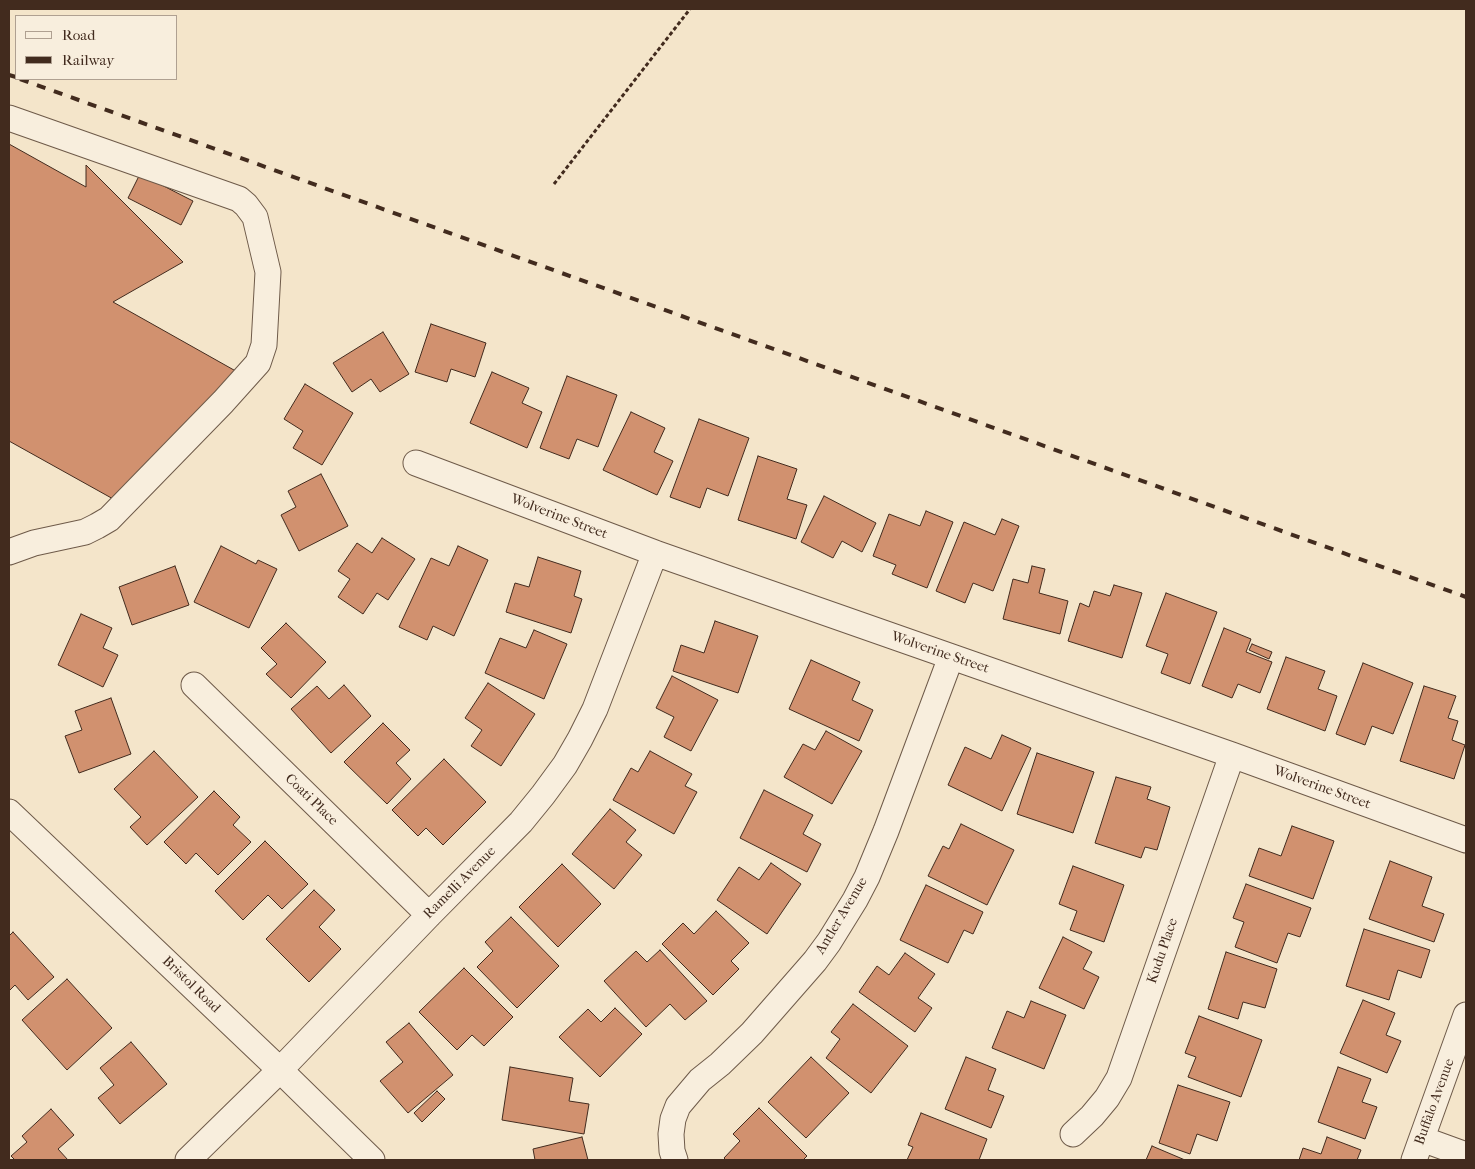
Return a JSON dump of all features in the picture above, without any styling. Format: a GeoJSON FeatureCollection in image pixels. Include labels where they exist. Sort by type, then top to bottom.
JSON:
{"type":"FeatureCollection","features":[{"type":"Feature","properties":{"kind":"street"},"geometry":{"type":"LineString","coordinates":[[9,118],[239,199],[255,217],[268,272],[264,345],[258,363],[224,402],[109,519],[85,532],[34,543],[9,552]]}},
{"type":"Feature","properties":{"kind":"street","name":"Wolverine Street"},"geometry":{"type":"LineString","coordinates":[[416,463],[655,553],[1232,755],[1466,840]]}},
{"type":"Feature","properties":{"kind":"street","name":"Ramelli Avenue"},"geometry":{"type":"LineString","coordinates":[[188,1160],[280,1070],[429,914],[521,822],[564,765],[595,710],[655,553]]}},
{"type":"Feature","properties":{"kind":"street","name":"Antler Avenue"},"geometry":{"type":"LineString","coordinates":[[675,1160],[670,1134],[678,1106],[700,1080],[720,1064],[752,1033],[815,961],[855,900],[886,831],[951,657]]}},
{"type":"Feature","properties":{"kind":"street","name":"Coati Place"},"geometry":{"type":"LineString","coordinates":[[194,685],[429,914]]}},
{"type":"Feature","properties":{"kind":"street","name":"Kudu Place"},"geometry":{"type":"LineString","coordinates":[[1073,1134],[1107,1098],[1119,1078],[1232,755]]}},
{"type":"Feature","properties":{"kind":"street","name":"Bristol Road"},"geometry":{"type":"LineString","coordinates":[[9,812],[372,1160]]}},
{"type":"Feature","properties":{"kind":"street","name":"Buffalo Avenue"},"geometry":{"type":"LineString","coordinates":[[1418,1150],[1466,1015]]}},
{"type":"Feature","properties":{"kind":"street"},"geometry":{"type":"LineString","coordinates":[[1418,1150],[1466,1155]]}},
{"type":"Feature","properties":{"kind":"path"},"geometry":{"type":"LineString","coordinates":[[554,184],[690,9]]}},
{"type":"Feature","properties":{"kind":"building"},"geometry":{"type":"Polygon","coordinates":[[[9,144],[86,187],[86,165],[183,262],[113,302],[241,374],[115,500],[9,441],[9,144]]]}},
{"type":"Feature","properties":{"kind":"building"},"geometry":{"type":"Polygon","coordinates":[[[140,174],[193,201],[181,225],[128,198],[140,174]]]}},
{"type":"Feature","properties":{"kind":"building"},"geometry":{"type":"Polygon","coordinates":[[[431,324],[486,343],[475,377],[451,369],[447,382],[415,372],[431,324]]]}},
{"type":"Feature","properties":{"kind":"building"},"geometry":{"type":"Polygon","coordinates":[[[383,332],[409,374],[380,392],[371,379],[352,392],[333,363],[383,332]]]}},
{"type":"Feature","properties":{"kind":"building"},"geometry":{"type":"Polygon","coordinates":[[[492,372],[529,388],[522,403],[542,412],[527,448],[470,423],[492,372]]]}},
{"type":"Feature","properties":{"kind":"building"},"geometry":{"type":"Polygon","coordinates":[[[567,376],[617,395],[598,447],[577,439],[569,459],[540,448],[567,376]]]}},
{"type":"Feature","properties":{"kind":"building"},"geometry":{"type":"Polygon","coordinates":[[[305,384],[353,413],[322,465],[293,448],[303,431],[284,419],[305,384]]]}},
{"type":"Feature","properties":{"kind":"building"},"geometry":{"type":"Polygon","coordinates":[[[631,412],[665,428],[654,452],[673,461],[657,495],[603,470],[631,412]]]}},
{"type":"Feature","properties":{"kind":"building"},"geometry":{"type":"Polygon","coordinates":[[[699,419],[749,438],[728,496],[707,488],[700,508],[670,497],[699,419]]]}},
{"type":"Feature","properties":{"kind":"building"},"geometry":{"type":"Polygon","coordinates":[[[758,456],[797,469],[787,499],[807,505],[796,539],[738,520],[758,456]]]}},
{"type":"Feature","properties":{"kind":"building"},"geometry":{"type":"Polygon","coordinates":[[[321,474],[348,526],[299,551],[281,515],[296,507],[288,491],[321,474]]]}},
{"type":"Feature","properties":{"kind":"building"},"geometry":{"type":"Polygon","coordinates":[[[824,496],[876,523],[862,552],[842,541],[833,558],[801,542],[824,496]]]}},
{"type":"Feature","properties":{"kind":"building"},"geometry":{"type":"Polygon","coordinates":[[[926,511],[953,522],[927,588],[892,574],[896,565],[873,556],[889,514],[920,526],[926,511]]]}},
{"type":"Feature","properties":{"kind":"building"},"geometry":{"type":"Polygon","coordinates":[[[1002,519],[1019,526],[993,591],[973,583],[965,603],[936,591],[964,522],[995,535],[1002,519]]]}},
{"type":"Feature","properties":{"kind":"building"},"geometry":{"type":"Polygon","coordinates":[[[382,538],[415,559],[388,600],[377,593],[363,614],[338,597],[350,579],[338,571],[357,543],[372,553],[382,538]]]}},
{"type":"Feature","properties":{"kind":"building"},"geometry":{"type":"Polygon","coordinates":[[[221,546],[256,564],[258,560],[277,569],[249,628],[194,602],[221,546]]]}},
{"type":"Feature","properties":{"kind":"building"},"geometry":{"type":"Polygon","coordinates":[[[458,546],[488,560],[454,636],[433,626],[427,640],[399,627],[431,558],[449,566],[458,546]]]}},
{"type":"Feature","properties":{"kind":"building"},"geometry":{"type":"Polygon","coordinates":[[[538,557],[581,571],[574,596],[582,599],[571,633],[506,612],[515,583],[529,587],[538,557]]]}},
{"type":"Feature","properties":{"kind":"building"},"geometry":{"type":"Polygon","coordinates":[[[175,566],[189,605],[132,625],[119,587],[175,566]]]}},
{"type":"Feature","properties":{"kind":"building"},"geometry":{"type":"Polygon","coordinates":[[[1032,566],[1045,569],[1039,593],[1068,601],[1060,634],[1003,619],[1013,579],[1028,583],[1032,566]]]}},
{"type":"Feature","properties":{"kind":"building"},"geometry":{"type":"Polygon","coordinates":[[[1114,585],[1142,593],[1122,658],[1068,641],[1080,603],[1089,607],[1094,591],[1110,596],[1114,585]]]}},
{"type":"Feature","properties":{"kind":"building"},"geometry":{"type":"Polygon","coordinates":[[[1166,593],[1217,612],[1190,684],[1161,673],[1168,654],[1146,646],[1166,593]]]}},
{"type":"Feature","properties":{"kind":"building"},"geometry":{"type":"Polygon","coordinates":[[[81,614],[112,628],[103,648],[118,655],[103,687],[58,665],[81,614]]]}},
{"type":"Feature","properties":{"kind":"building"},"geometry":{"type":"Polygon","coordinates":[[[715,621],[758,636],[738,693],[673,671],[681,645],[704,653],[715,621]]]}},
{"type":"Feature","properties":{"kind":"building"},"geometry":{"type":"Polygon","coordinates":[[[286,623],[326,662],[291,698],[266,674],[277,664],[261,648],[286,623]]]}},
{"type":"Feature","properties":{"kind":"building"},"geometry":{"type":"Polygon","coordinates":[[[1224,628],[1251,639],[1246,652],[1272,662],[1260,693],[1238,684],[1232,698],[1202,686],[1224,628]]]}},
{"type":"Feature","properties":{"kind":"building"},"geometry":{"type":"Polygon","coordinates":[[[534,630],[567,644],[544,699],[485,673],[500,638],[526,648],[534,630]]]}},
{"type":"Feature","properties":{"kind":"building"},"geometry":{"type":"Polygon","coordinates":[[[1252,644],[1272,652],[1269,659],[1249,650],[1252,644]]]}},
{"type":"Feature","properties":{"kind":"building"},"geometry":{"type":"Polygon","coordinates":[[[1286,657],[1325,671],[1318,689],[1337,696],[1325,731],[1267,709],[1286,657]]]}},
{"type":"Feature","properties":{"kind":"building"},"geometry":{"type":"Polygon","coordinates":[[[811,660],[860,682],[852,700],[873,710],[859,741],[789,709],[811,660]]]}},
{"type":"Feature","properties":{"kind":"building"},"geometry":{"type":"Polygon","coordinates":[[[1363,663],[1413,683],[1393,734],[1372,726],[1365,745],[1336,734],[1363,663]]]}},
{"type":"Feature","properties":{"kind":"building"},"geometry":{"type":"Polygon","coordinates":[[[672,676],[718,700],[691,751],[664,737],[674,717],[656,708],[672,676]]]}},
{"type":"Feature","properties":{"kind":"building"},"geometry":{"type":"Polygon","coordinates":[[[488,683],[535,714],[501,766],[471,746],[482,730],[465,718],[488,683]]]}},
{"type":"Feature","properties":{"kind":"building"},"geometry":{"type":"Polygon","coordinates":[[[344,685],[371,716],[331,753],[291,709],[317,686],[329,699],[344,685]]]}},
{"type":"Feature","properties":{"kind":"building"},"geometry":{"type":"Polygon","coordinates":[[[1424,686],[1456,696],[1448,718],[1458,721],[1452,740],[1465,745],[1454,779],[1400,761],[1424,686]]]}},
{"type":"Feature","properties":{"kind":"building"},"geometry":{"type":"Polygon","coordinates":[[[111,698],[131,754],[79,773],[65,736],[82,730],[75,711],[111,698]]]}},
{"type":"Feature","properties":{"kind":"building"},"geometry":{"type":"Polygon","coordinates":[[[383,723],[410,750],[396,763],[411,779],[387,804],[344,762],[383,723]]]}},
{"type":"Feature","properties":{"kind":"building"},"geometry":{"type":"Polygon","coordinates":[[[826,731],[862,751],[832,804],[784,777],[803,744],[815,750],[826,731]]]}},
{"type":"Feature","properties":{"kind":"building"},"geometry":{"type":"Polygon","coordinates":[[[1002,735],[1031,748],[1002,811],[948,785],[965,747],[991,759],[1002,735]]]}},
{"type":"Feature","properties":{"kind":"building"},"geometry":{"type":"Polygon","coordinates":[[[154,751],[198,797],[147,845],[130,827],[141,817],[114,789],[154,751]]]}},
{"type":"Feature","properties":{"kind":"building"},"geometry":{"type":"Polygon","coordinates":[[[650,751],[692,774],[685,786],[697,792],[674,834],[613,800],[631,768],[638,772],[650,751]]]}},
{"type":"Feature","properties":{"kind":"building"},"geometry":{"type":"Polygon","coordinates":[[[1037,753],[1094,772],[1073,833],[1017,814],[1037,753]]]}},
{"type":"Feature","properties":{"kind":"building"},"geometry":{"type":"Polygon","coordinates":[[[444,759],[486,802],[443,845],[426,828],[418,836],[392,810],[444,759]]]}},
{"type":"Feature","properties":{"kind":"building"},"geometry":{"type":"Polygon","coordinates":[[[1116,777],[1151,787],[1147,799],[1170,807],[1157,850],[1145,847],[1141,858],[1095,843],[1116,777]]]}},
{"type":"Feature","properties":{"kind":"building"},"geometry":{"type":"Polygon","coordinates":[[[764,790],[813,815],[803,834],[821,844],[807,872],[740,838],[764,790]]]}},
{"type":"Feature","properties":{"kind":"building"},"geometry":{"type":"Polygon","coordinates":[[[214,791],[240,817],[233,825],[251,842],[218,875],[196,853],[186,864],[164,842],[214,791]]]}},
{"type":"Feature","properties":{"kind":"building"},"geometry":{"type":"Polygon","coordinates":[[[610,809],[636,830],[626,842],[642,855],[614,889],[572,854],[610,809]]]}},
{"type":"Feature","properties":{"kind":"building"},"geometry":{"type":"Polygon","coordinates":[[[961,824],[1014,850],[987,905],[928,876],[943,846],[949,849],[961,824]]]}},
{"type":"Feature","properties":{"kind":"building"},"geometry":{"type":"Polygon","coordinates":[[[1292,826],[1334,841],[1313,899],[1249,876],[1259,848],[1281,856],[1292,826]]]}},
{"type":"Feature","properties":{"kind":"building"},"geometry":{"type":"Polygon","coordinates":[[[265,841],[308,884],[282,909],[268,895],[243,920],[215,891],[265,841]]]}},
{"type":"Feature","properties":{"kind":"building"},"geometry":{"type":"Polygon","coordinates":[[[1390,861],[1432,877],[1422,906],[1444,914],[1434,942],[1369,919],[1390,861]]]}},
{"type":"Feature","properties":{"kind":"building"},"geometry":{"type":"Polygon","coordinates":[[[771,863],[801,884],[767,934],[717,900],[739,867],[759,880],[771,863]]]}},
{"type":"Feature","properties":{"kind":"building"},"geometry":{"type":"Polygon","coordinates":[[[562,864],[601,904],[558,947],[519,907],[562,864]]]}},
{"type":"Feature","properties":{"kind":"building"},"geometry":{"type":"Polygon","coordinates":[[[1073,866],[1124,885],[1104,942],[1070,930],[1077,911],[1059,904],[1073,866]]]}},
{"type":"Feature","properties":{"kind":"building"},"geometry":{"type":"Polygon","coordinates":[[[1246,884],[1311,908],[1300,937],[1288,933],[1277,963],[1235,947],[1244,922],[1233,918],[1246,884]]]}},
{"type":"Feature","properties":{"kind":"building"},"geometry":{"type":"Polygon","coordinates":[[[926,885],[983,912],[973,934],[964,930],[948,963],[900,940],[926,885]]]}},
{"type":"Feature","properties":{"kind":"building"},"geometry":{"type":"Polygon","coordinates":[[[314,890],[335,910],[319,927],[341,949],[309,982],[266,939],[314,890]]]}},
{"type":"Feature","properties":{"kind":"building"},"geometry":{"type":"Polygon","coordinates":[[[716,911],[749,943],[731,961],[739,969],[713,995],[662,944],[683,923],[694,934],[716,911]]]}},
{"type":"Feature","properties":{"kind":"building"},"geometry":{"type":"Polygon","coordinates":[[[511,917],[559,966],[517,1008],[477,967],[493,951],[485,942],[511,917]]]}},
{"type":"Feature","properties":{"kind":"building"},"geometry":{"type":"Polygon","coordinates":[[[1364,929],[1430,950],[1421,978],[1398,970],[1389,1000],[1346,986],[1364,929]]]}},
{"type":"Feature","properties":{"kind":"building"},"geometry":{"type":"Polygon","coordinates":[[[13,932],[54,977],[28,1000],[15,985],[9,991],[9,936],[13,932]]]}},
{"type":"Feature","properties":{"kind":"building"},"geometry":{"type":"Polygon","coordinates":[[[1063,937],[1092,952],[1083,969],[1099,977],[1084,1009],[1039,988],[1063,937]]]}},
{"type":"Feature","properties":{"kind":"building"},"geometry":{"type":"Polygon","coordinates":[[[660,950],[707,1001],[685,1020],[670,1004],[646,1027],[604,981],[636,951],[647,962],[660,950]]]}},
{"type":"Feature","properties":{"kind":"building"},"geometry":{"type":"Polygon","coordinates":[[[1226,952],[1277,969],[1265,1008],[1243,1002],[1238,1019],[1208,1009],[1226,952]]]}},
{"type":"Feature","properties":{"kind":"building"},"geometry":{"type":"Polygon","coordinates":[[[905,953],[935,974],[918,998],[932,1008],[915,1032],[859,992],[877,966],[889,975],[905,953]]]}},
{"type":"Feature","properties":{"kind":"building"},"geometry":{"type":"Polygon","coordinates":[[[464,968],[513,1017],[484,1046],[472,1035],[457,1050],[419,1012],[464,968]]]}},
{"type":"Feature","properties":{"kind":"building"},"geometry":{"type":"Polygon","coordinates":[[[67,979],[112,1028],[67,1070],[22,1020],[67,979]]]}},
{"type":"Feature","properties":{"kind":"building"},"geometry":{"type":"Polygon","coordinates":[[[1363,1000],[1395,1013],[1386,1035],[1401,1041],[1387,1073],[1340,1053],[1363,1000]]]}},
{"type":"Feature","properties":{"kind":"building"},"geometry":{"type":"Polygon","coordinates":[[[1031,1001],[1066,1015],[1044,1069],[992,1048],[1007,1011],[1024,1018],[1031,1001]]]}},
{"type":"Feature","properties":{"kind":"building"},"geometry":{"type":"Polygon","coordinates":[[[853,1004],[908,1046],[871,1093],[826,1058],[840,1039],[831,1032],[853,1004]]]}},
{"type":"Feature","properties":{"kind":"building"},"geometry":{"type":"Polygon","coordinates":[[[615,1008],[642,1034],[600,1077],[559,1037],[588,1009],[601,1022],[615,1008]]]}},
{"type":"Feature","properties":{"kind":"building"},"geometry":{"type":"Polygon","coordinates":[[[1199,1016],[1262,1040],[1241,1097],[1188,1077],[1196,1057],[1185,1053],[1199,1016]]]}},
{"type":"Feature","properties":{"kind":"building"},"geometry":{"type":"Polygon","coordinates":[[[409,1023],[453,1075],[408,1113],[380,1081],[403,1062],[386,1042],[409,1023]]]}},
{"type":"Feature","properties":{"kind":"building"},"geometry":{"type":"Polygon","coordinates":[[[131,1042],[167,1084],[120,1124],[98,1098],[114,1085],[100,1068],[131,1042]]]}},
{"type":"Feature","properties":{"kind":"building"},"geometry":{"type":"Polygon","coordinates":[[[811,1057],[849,1093],[806,1138],[768,1102],[811,1057]]]}},
{"type":"Feature","properties":{"kind":"building"},"geometry":{"type":"Polygon","coordinates":[[[966,1057],[996,1069],[988,1090],[1004,1096],[991,1128],[945,1109],[966,1057]]]}},
{"type":"Feature","properties":{"kind":"building"},"geometry":{"type":"Polygon","coordinates":[[[510,1067],[573,1078],[569,1101],[589,1104],[584,1134],[502,1120],[510,1067]]]}},
{"type":"Feature","properties":{"kind":"building"},"geometry":{"type":"Polygon","coordinates":[[[1338,1067],[1371,1079],[1362,1102],[1377,1107],[1365,1139],[1318,1122],[1338,1067]]]}},
{"type":"Feature","properties":{"kind":"building"},"geometry":{"type":"Polygon","coordinates":[[[1178,1085],[1230,1102],[1217,1141],[1197,1134],[1190,1154],[1159,1143],[1178,1085]]]}},
{"type":"Feature","properties":{"kind":"building"},"geometry":{"type":"Polygon","coordinates":[[[437,1091],[445,1099],[422,1122],[414,1113],[437,1091]]]}},
{"type":"Feature","properties":{"kind":"building"},"geometry":{"type":"Polygon","coordinates":[[[759,1108],[807,1156],[803,1160],[726,1160],[724,1158],[740,1141],[733,1134],[759,1108]]]}},
{"type":"Feature","properties":{"kind":"building"},"geometry":{"type":"Polygon","coordinates":[[[51,1109],[74,1135],[58,1149],[68,1160],[15,1160],[11,1156],[27,1142],[22,1136],[51,1109]]]}},
{"type":"Feature","properties":{"kind":"building"},"geometry":{"type":"Polygon","coordinates":[[[921,1113],[987,1139],[979,1160],[907,1160],[913,1147],[908,1145],[921,1113]]]}},
{"type":"Feature","properties":{"kind":"building"},"geometry":{"type":"Polygon","coordinates":[[[582,1137],[588,1160],[535,1160],[533,1149],[582,1137]]]}},
{"type":"Feature","properties":{"kind":"building"},"geometry":{"type":"Polygon","coordinates":[[[1327,1137],[1361,1150],[1357,1160],[1299,1160],[1303,1148],[1321,1154],[1327,1137]]]}},
{"type":"Feature","properties":{"kind":"building"},"geometry":{"type":"Polygon","coordinates":[[[1152,1146],[1185,1160],[1146,1160],[1152,1146]]]}},
{"type":"Feature","properties":{"kind":"railway"},"geometry":{"type":"LineString","coordinates":[[9,75],[15,77]]}},
{"type":"Feature","properties":{"kind":"railway"},"geometry":{"type":"LineString","coordinates":[[23,80],[1466,597]]}}]}
